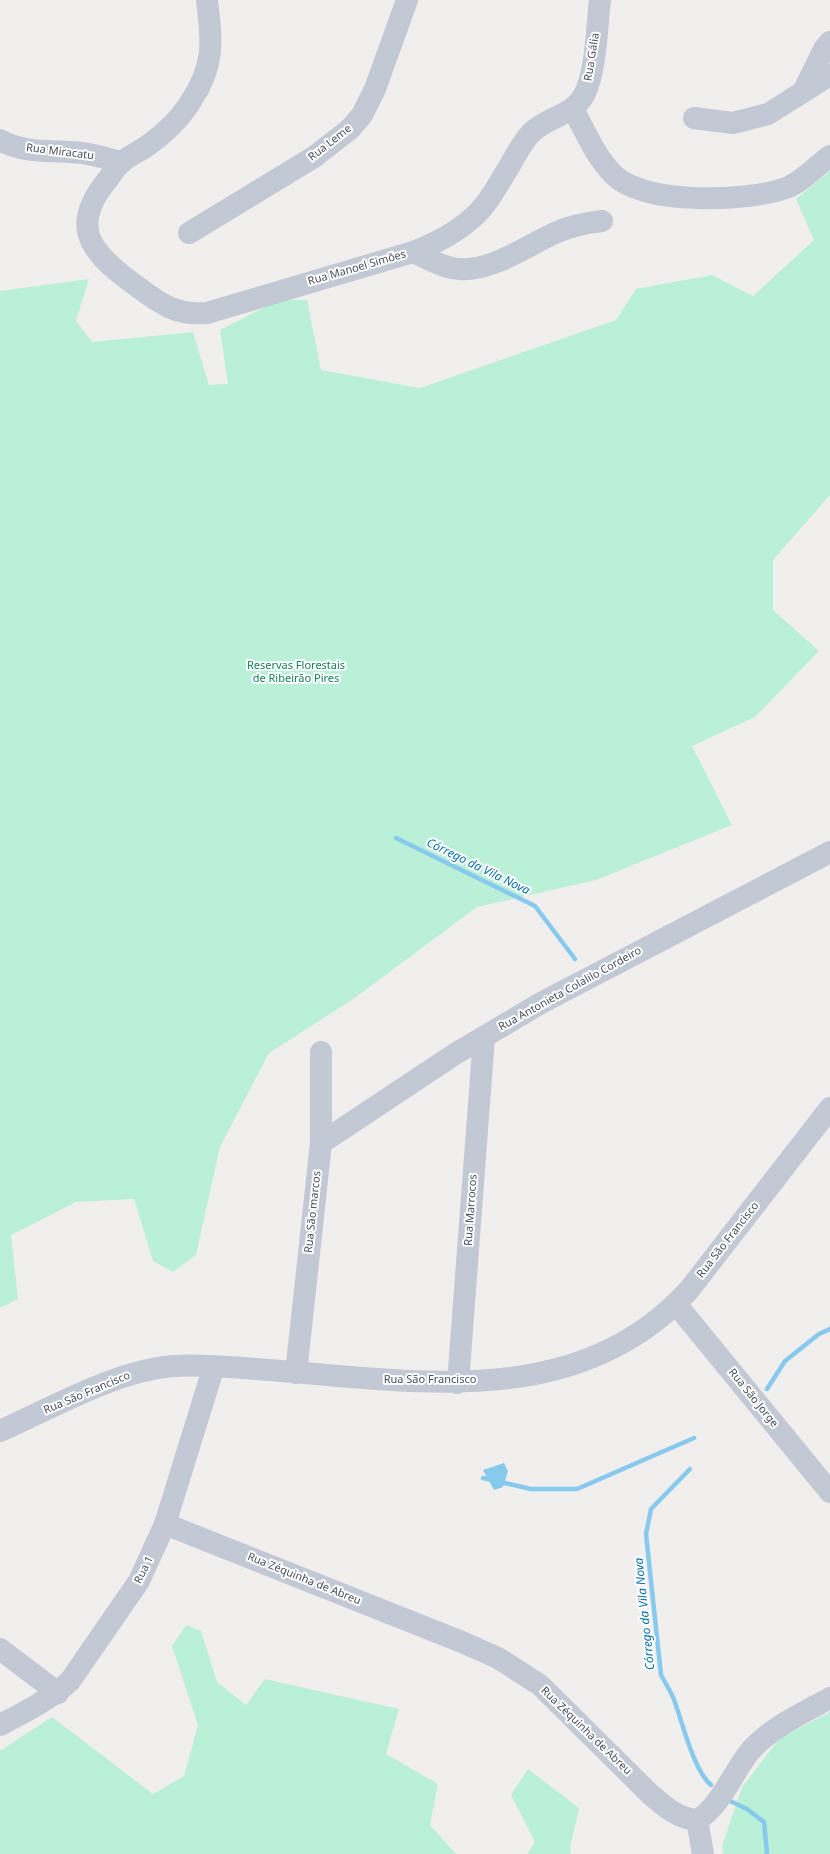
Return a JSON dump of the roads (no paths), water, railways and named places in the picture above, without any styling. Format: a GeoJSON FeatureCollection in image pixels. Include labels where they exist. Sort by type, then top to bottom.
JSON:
{"type":"FeatureCollection","features":[{"type":"Feature","properties":{"kind":"street","name":"Rua Manoel Simões"},"geometry":{"type":"LineString","coordinates":[[207,0],[211,47],[206,73],[191,102],[168,128],[148,146],[122,162],[96,193],[86,217],[88,236],[95,248],[113,269],[154,298],[178,312],[192,314],[207,312],[413,252],[438,242],[472,219],[495,191],[532,132],[546,122],[573,109]]}},
{"type":"Feature","properties":{"kind":"street","name":"Rua Leme"},"geometry":{"type":"LineString","coordinates":[[189,233],[314,157],[350,129],[362,115],[375,89],[407,0]]}},
{"type":"Feature","properties":{"kind":"street","name":"Rua Gália"},"geometry":{"type":"LineString","coordinates":[[573,109],[580,103],[586,92],[591,77],[600,0]]}},
{"type":"Feature","properties":{"kind":"street"},"geometry":{"type":"LineString","coordinates":[[802,92],[824,49],[830,42]]}},
{"type":"Feature","properties":{"kind":"street"},"geometry":{"type":"LineString","coordinates":[[694,118],[733,123],[768,114],[830,75]]}},
{"type":"Feature","properties":{"kind":"street"},"geometry":{"type":"LineString","coordinates":[[573,109],[596,150],[616,177],[632,186],[673,197],[701,199],[723,198],[787,188],[802,179],[830,156]]}},
{"type":"Feature","properties":{"kind":"street","name":"Rua Miracatu"},"geometry":{"type":"LineString","coordinates":[[0,140],[9,145],[35,150],[84,153],[122,162]]}},
{"type":"Feature","properties":{"kind":"street"},"geometry":{"type":"LineString","coordinates":[[413,252],[437,263],[458,269],[476,269],[505,258],[550,235],[576,224],[602,221]]}},
{"type":"Feature","properties":{"kind":"street","name":"Rua Antonieta Colalilo Cordeiro"},"geometry":{"type":"LineString","coordinates":[[321,1143],[484,1037],[541,1003],[830,852]]}},
{"type":"Feature","properties":{"kind":"street","name":"Rua Marrocos"},"geometry":{"type":"LineString","coordinates":[[458,1383],[484,1037]]}},
{"type":"Feature","properties":{"kind":"street","name":"Rua São marcos"},"geometry":{"type":"LineString","coordinates":[[296,1372],[321,1143],[322,1052]]}},
{"type":"Feature","properties":{"kind":"street","name":"Rua São Francisco"},"geometry":{"type":"LineString","coordinates":[[0,1431],[128,1374],[174,1366],[214,1366],[374,1380],[458,1383],[543,1373],[592,1358],[624,1344],[650,1327],[676,1304],[694,1284],[830,1108]]}},
{"type":"Feature","properties":{"kind":"street","name":"Rua São Jorge"},"geometry":{"type":"LineString","coordinates":[[676,1304],[830,1492]]}},
{"type":"Feature","properties":{"kind":"street","name":"Rua 1"},"geometry":{"type":"LineString","coordinates":[[0,1725],[58,1692],[70,1681],[140,1581],[165,1524],[214,1366]]}},
{"type":"Feature","properties":{"kind":"street","name":"Rua Zéquinha de Abreu"},"geometry":{"type":"LineString","coordinates":[[165,1524],[455,1639],[498,1658],[540,1686],[558,1702],[650,1794],[666,1808],[678,1815],[697,1820]]}},
{"type":"Feature","properties":{"kind":"street"},"geometry":{"type":"LineString","coordinates":[[0,1649],[58,1692]]}},
{"type":"Feature","properties":{"kind":"street"},"geometry":{"type":"LineString","coordinates":[[703,1854],[697,1820],[709,1811],[743,1760],[776,1728],[830,1698]]}},
{"type":"Feature","properties":{"kind":"water"},"geometry":{"type":"Polygon","coordinates":[[[504,1463],[508,1471],[503,1487],[494,1490],[483,1470],[504,1463]]]}},
{"type":"Feature","properties":{"kind":"waterway","name":"Córrego da Vila Nova"},"geometry":{"type":"LineString","coordinates":[[396,838],[535,906],[575,959]]}},
{"type":"Feature","properties":{"kind":"waterway","name":"Córrego da Vila Nova"},"geometry":{"type":"LineString","coordinates":[[767,1389],[785,1361],[819,1334],[830,1329]]}},
{"type":"Feature","properties":{"kind":"waterway","name":"Córrego da Vila Nova"},"geometry":{"type":"LineString","coordinates":[[483,1478],[531,1489],[577,1489],[694,1438]]}},
{"type":"Feature","properties":{"kind":"waterway","name":"Córrego da Vila Nova"},"geometry":{"type":"LineString","coordinates":[[690,1469],[651,1509],[646,1534],[661,1675],[673,1697],[693,1757],[705,1778],[711,1785]]}},
{"type":"Feature","properties":{"kind":"waterway","name":"Córrego da Vila Nova"},"geometry":{"type":"LineString","coordinates":[[730,1801],[747,1809],[764,1822],[767,1854]]}},
{"type":"Feature","properties":{"kind":"park label","name":"Reservas Florestais de Ribeirão Pires"},"geometry":{"type":"Point","coordinates":[296,672]}}]}
